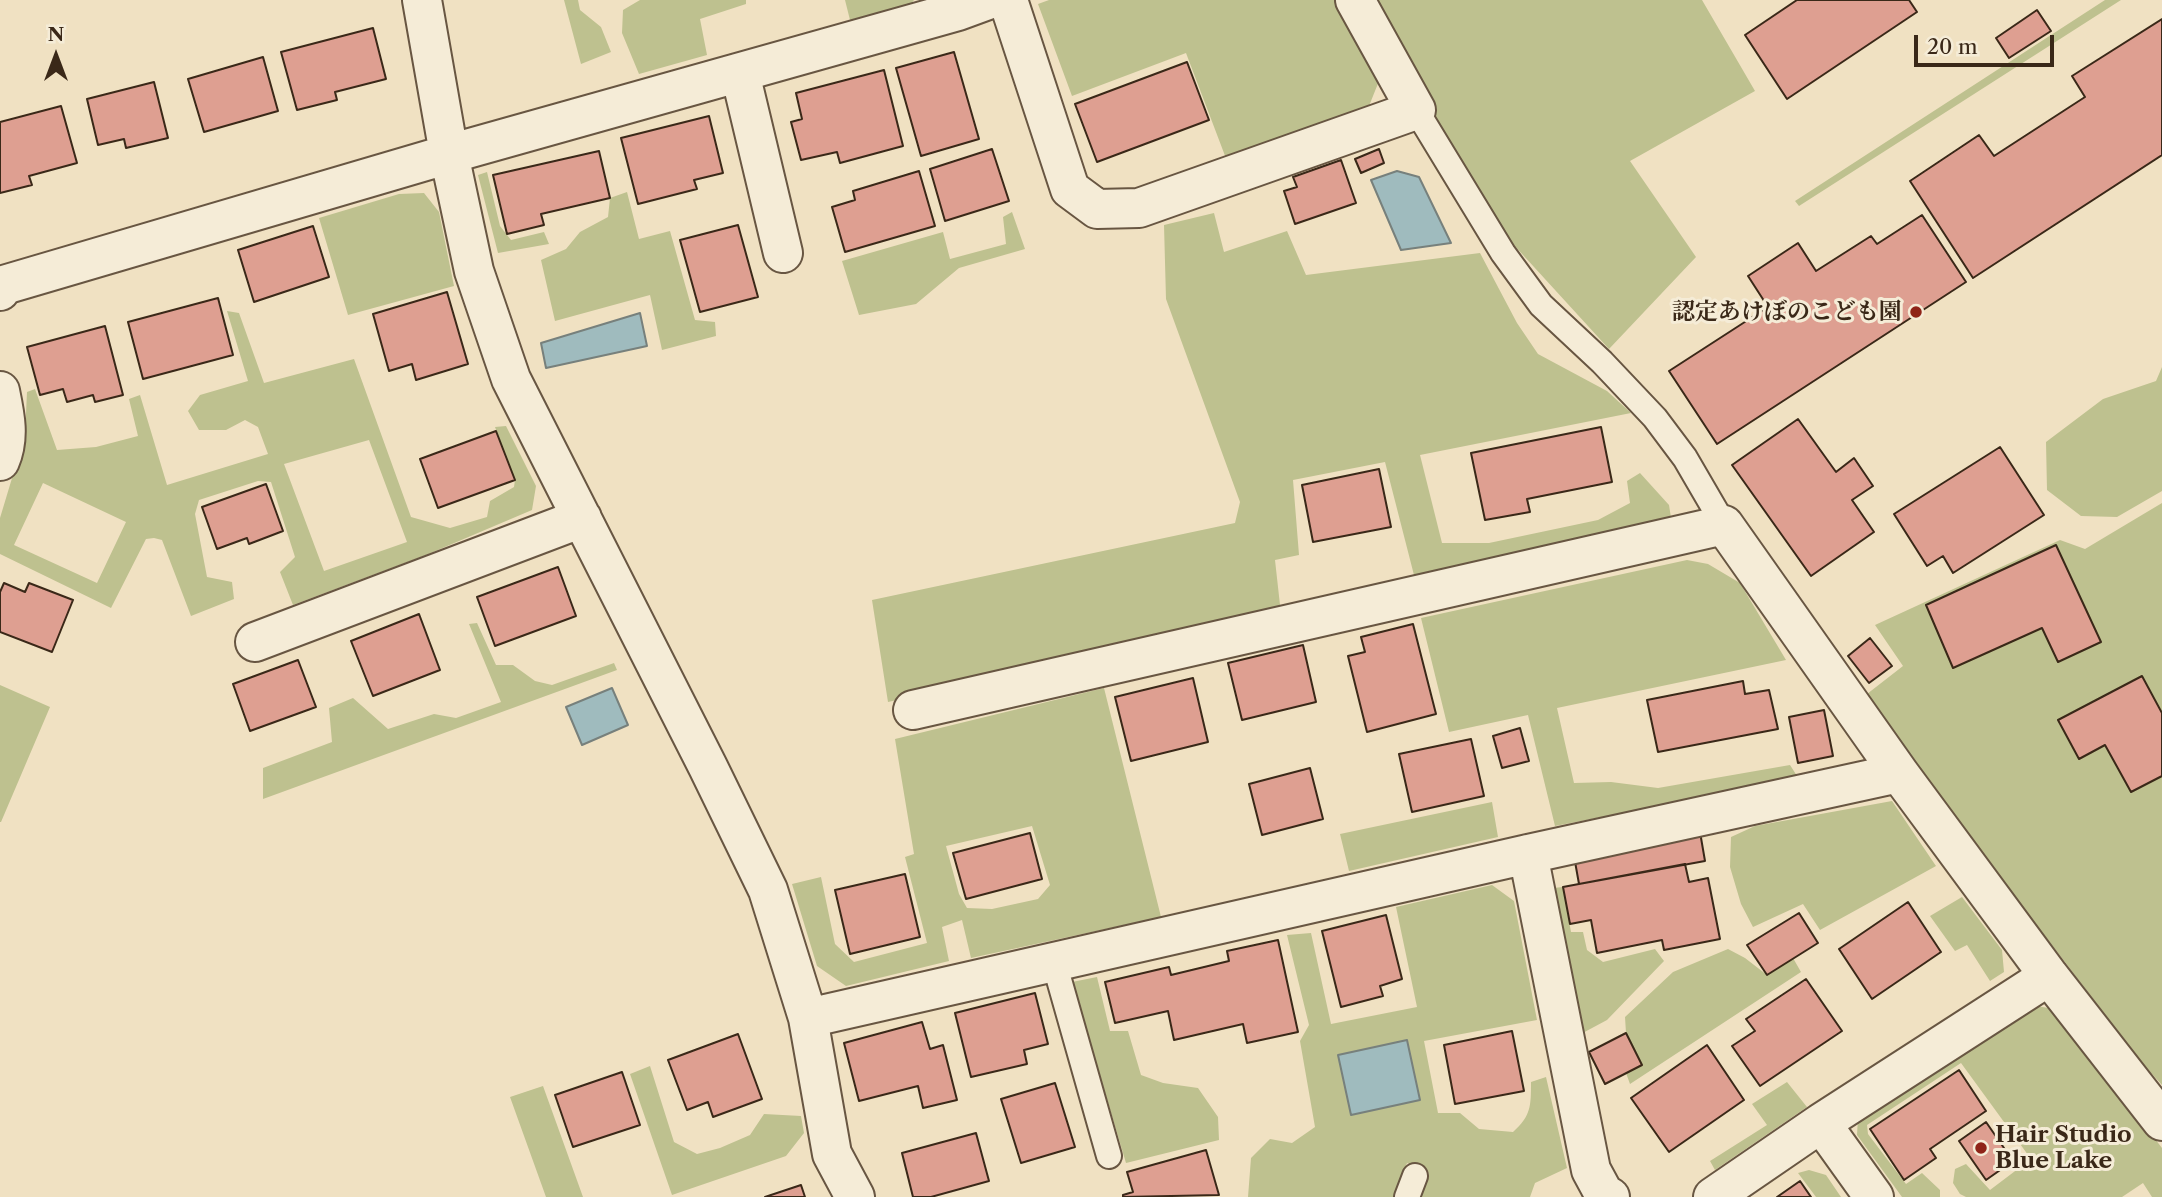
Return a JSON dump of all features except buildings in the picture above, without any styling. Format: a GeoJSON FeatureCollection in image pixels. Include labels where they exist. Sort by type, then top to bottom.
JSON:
{"type":"FeatureCollection","features":[{"type":"Feature","properties":{"kind":"street"},"geometry":{"type":"LineString","coordinates":[[422,0],[449,154],[474,271],[511,379],[708,766],[768,890],[808,1018],[832,1154],[855,1197]]}},
{"type":"Feature","properties":{"kind":"street"},"geometry":{"type":"LineString","coordinates":[[1008,0],[1070,189],[1097,209],[1139,208],[1416,110],[1355,0]]}},
{"type":"Feature","properties":{"kind":"street"},"geometry":{"type":"LineString","coordinates":[[0,291],[4,285],[449,154],[740,73],[967,4]]}},
{"type":"Feature","properties":{"kind":"street"},"geometry":{"type":"LineString","coordinates":[[740,73],[782,253]]}},
{"type":"Feature","properties":{"kind":"street"},"geometry":{"type":"LineString","coordinates":[[0,391],[7,420],[4,453],[0,461]]}},
{"type":"Feature","properties":{"kind":"street"},"geometry":{"type":"LineString","coordinates":[[255,642],[582,518]]}},
{"type":"Feature","properties":{"kind":"street"},"geometry":{"type":"LineString","coordinates":[[913,710],[1724,525],[1899,773],[2049,976],[2162,1121]]}},
{"type":"Feature","properties":{"kind":"street"},"geometry":{"type":"LineString","coordinates":[[808,1018],[1528,854],[1899,773]]}},
{"type":"Feature","properties":{"kind":"street"},"geometry":{"type":"LineString","coordinates":[[1528,854],[1591,1170],[1604,1194],[1610,1197]]}},
{"type":"Feature","properties":{"kind":"street"},"geometry":{"type":"LineString","coordinates":[[1713,1197],[1821,1123],[2049,976]]}},
{"type":"Feature","properties":{"kind":"street"},"geometry":{"type":"LineString","coordinates":[[1821,1123],[1874,1197]]}},
{"type":"Feature","properties":{"kind":"lane"},"geometry":{"type":"LineString","coordinates":[[1416,110],[1511,264],[1541,305],[1656,418],[1685,458],[1724,525]]}},
{"type":"Feature","properties":{"kind":"lane"},"geometry":{"type":"LineString","coordinates":[[1054,962],[1109,1156]]}},
{"type":"Feature","properties":{"kind":"green space"},"geometry":{"type":"Polygon","coordinates":[[[564,0],[578,0],[580,10],[601,27],[611,52],[581,64],[564,0]]]}},
{"type":"Feature","properties":{"kind":"green space"},"geometry":{"type":"Polygon","coordinates":[[[640,0],[746,0],[746,4],[700,19],[707,55],[639,74],[622,33],[623,10],[640,0]]]}},
{"type":"Feature","properties":{"kind":"green space"},"geometry":{"type":"Polygon","coordinates":[[[845,0],[914,0],[911,4],[850,20],[845,0]]]}},
{"type":"Feature","properties":{"kind":"green space"},"geometry":{"type":"Polygon","coordinates":[[[1049,0],[1337,0],[1381,76],[1369,106],[1227,161],[1186,53],[1072,96],[1038,4],[1049,0]]]}},
{"type":"Feature","properties":{"kind":"green space"},"geometry":{"type":"Polygon","coordinates":[[[1370,0],[1702,0],[1755,91],[1630,161],[1696,257],[1609,349],[1502,232],[1408,77],[1370,0]]]}},
{"type":"Feature","properties":{"kind":"green space"},"geometry":{"type":"Polygon","coordinates":[[[2105,0],[2121,0],[1799,206],[1795,201],[2105,0]]]}},
{"type":"Feature","properties":{"kind":"green space"},"geometry":{"type":"Polygon","coordinates":[[[487,172],[500,226],[511,240],[544,232],[549,244],[498,253],[478,175],[487,172]]]}},
{"type":"Feature","properties":{"kind":"green space"},"geometry":{"type":"Polygon","coordinates":[[[627,192],[639,239],[670,231],[695,320],[715,322],[716,336],[662,350],[650,295],[555,321],[541,260],[566,249],[580,232],[608,217],[610,198],[627,192]]]}},
{"type":"Feature","properties":{"kind":"green space"},"geometry":{"type":"Polygon","coordinates":[[[424,193],[439,212],[454,286],[348,315],[319,218],[399,194],[424,193]]]}},
{"type":"Feature","properties":{"kind":"green space"},"geometry":{"type":"Polygon","coordinates":[[[1012,212],[1025,249],[959,268],[916,304],[859,315],[842,261],[943,232],[950,259],[1006,244],[1003,217],[1012,212]]]}},
{"type":"Feature","properties":{"kind":"green space"},"geometry":{"type":"Polygon","coordinates":[[[1214,213],[1224,252],[1287,231],[1306,275],[1480,253],[1517,323],[1538,354],[1607,391],[1631,413],[1420,455],[1442,543],[1489,543],[1598,520],[1630,503],[1627,481],[1640,473],[1669,505],[1672,524],[1415,579],[1385,462],[1293,480],[1299,555],[1275,560],[1281,614],[888,702],[872,600],[1235,523],[1240,502],[1166,299],[1164,225],[1214,213]]]}},
{"type":"Feature","properties":{"kind":"green space"},"geometry":{"type":"Polygon","coordinates":[[[227,311],[239,313],[264,383],[354,359],[411,517],[450,528],[487,517],[490,501],[514,487],[515,480],[495,427],[506,426],[536,486],[532,510],[426,555],[293,605],[280,572],[295,557],[271,482],[258,481],[199,500],[195,514],[207,577],[232,582],[234,599],[191,616],[162,540],[146,539],[111,608],[0,554],[0,518],[25,435],[27,392],[35,389],[57,450],[96,447],[138,436],[129,399],[140,395],[167,485],[268,454],[258,427],[245,420],[226,430],[199,430],[188,411],[200,395],[248,381],[227,311]],[[369,440],[284,464],[324,571],[407,542],[369,440]],[[43,483],[14,545],[97,583],[126,522],[43,483]]]}},
{"type":"Feature","properties":{"kind":"green space"},"geometry":{"type":"Polygon","coordinates":[[[2162,367],[2162,491],[2117,517],[2081,516],[2047,490],[2046,442],[2103,399],[2156,381],[2162,367]]]}},
{"type":"Feature","properties":{"kind":"green space"},"geometry":{"type":"Polygon","coordinates":[[[2162,503],[2162,1085],[2142,1063],[1983,855],[1867,694],[1903,666],[1875,625],[2060,540],[2085,549],[2162,503]]]}},
{"type":"Feature","properties":{"kind":"green space"},"geometry":{"type":"Polygon","coordinates":[[[1687,560],[1708,564],[1740,583],[1786,660],[1557,708],[1574,783],[1611,782],[1658,788],[1790,765],[1799,779],[1555,826],[1528,715],[1449,732],[1421,618],[1687,560]]]}},
{"type":"Feature","properties":{"kind":"green space"},"geometry":{"type":"Polygon","coordinates":[[[477,623],[496,665],[513,665],[535,681],[552,685],[614,663],[617,670],[263,799],[263,768],[332,742],[329,708],[353,698],[388,729],[434,714],[456,718],[501,702],[469,624],[477,623]]]}},
{"type":"Feature","properties":{"kind":"green space"},"geometry":{"type":"Polygon","coordinates":[[[0,685],[50,707],[1,822],[0,822],[0,685]]]}},
{"type":"Feature","properties":{"kind":"green space"},"geometry":{"type":"Polygon","coordinates":[[[1104,688],[1161,917],[971,958],[962,920],[942,927],[949,961],[846,986],[817,966],[792,884],[821,877],[835,944],[854,962],[927,943],[905,857],[914,854],[895,739],[1104,688]],[[1032,826],[946,846],[959,894],[967,908],[992,909],[1038,899],[1050,885],[1032,826]]]}},
{"type":"Feature","properties":{"kind":"green space"},"geometry":{"type":"Polygon","coordinates":[[[1892,801],[1936,866],[1820,930],[1803,904],[1753,927],[1741,904],[1730,867],[1731,837],[1755,826],[1892,801]]]}},
{"type":"Feature","properties":{"kind":"green space"},"geometry":{"type":"Polygon","coordinates":[[[1492,802],[1498,837],[1349,871],[1340,834],[1492,802]]]}},
{"type":"Feature","properties":{"kind":"green space"},"geometry":{"type":"Polygon","coordinates":[[[1492,885],[1514,901],[1537,1020],[1424,1041],[1438,1113],[1460,1113],[1479,1129],[1513,1132],[1529,1110],[1531,1082],[1546,1077],[1567,1168],[1535,1183],[1530,1197],[1421,1197],[1429,1173],[1407,1163],[1394,1197],[1248,1197],[1251,1158],[1270,1139],[1292,1143],[1315,1127],[1300,1041],[1309,1025],[1287,935],[1311,933],[1331,1024],[1417,1007],[1396,907],[1492,885]]]}},
{"type":"Feature","properties":{"kind":"green space"},"geometry":{"type":"Polygon","coordinates":[[[1563,887],[1571,932],[1583,932],[1587,950],[1603,962],[1655,949],[1664,961],[1607,1020],[1579,1035],[1553,888],[1563,887]]]}},
{"type":"Feature","properties":{"kind":"green space"},"geometry":{"type":"Polygon","coordinates":[[[1962,897],[2002,950],[2004,972],[1990,981],[1967,945],[1955,951],[1930,916],[1962,897]]]}},
{"type":"Feature","properties":{"kind":"green space"},"geometry":{"type":"Polygon","coordinates":[[[1728,949],[1767,975],[1793,958],[1801,972],[1630,1084],[1626,1073],[1642,1064],[1626,1033],[1625,1017],[1673,972],[1728,949]]]}},
{"type":"Feature","properties":{"kind":"green space"},"geometry":{"type":"Polygon","coordinates":[[[1097,977],[1110,1031],[1128,1031],[1141,1075],[1163,1083],[1198,1088],[1218,1117],[1219,1140],[1126,1163],[1072,982],[1097,977]]]}},
{"type":"Feature","properties":{"kind":"green space"},"geometry":{"type":"Polygon","coordinates":[[[2036,1006],[2055,1009],[2162,1148],[2162,1197],[2152,1197],[2143,1183],[2122,1197],[1966,1197],[1960,1194],[1953,1183],[1955,1169],[1966,1164],[1990,1190],[2031,1159],[1961,1063],[1867,1125],[1868,1134],[1906,1184],[1922,1173],[1940,1190],[1940,1197],[1902,1197],[1857,1135],[1858,1118],[2036,1006]]]}},
{"type":"Feature","properties":{"kind":"green space"},"geometry":{"type":"Polygon","coordinates":[[[650,1066],[674,1142],[697,1154],[720,1148],[750,1135],[764,1114],[801,1116],[804,1133],[786,1156],[672,1195],[630,1074],[650,1066]]]}},
{"type":"Feature","properties":{"kind":"green space"},"geometry":{"type":"Polygon","coordinates":[[[1787,1082],[1807,1107],[1715,1170],[1710,1161],[1767,1125],[1752,1104],[1787,1082]]]}},
{"type":"Feature","properties":{"kind":"green space"},"geometry":{"type":"Polygon","coordinates":[[[543,1086],[583,1197],[546,1197],[510,1097],[543,1086]]]}},
{"type":"Feature","properties":{"kind":"green space"},"geometry":{"type":"Polygon","coordinates":[[[1809,1170],[1826,1175],[1841,1197],[1816,1197],[1798,1173],[1809,1170]]]}},
{"type":"Feature","properties":{"kind":"water"},"geometry":{"type":"Polygon","coordinates":[[[1397,171],[1419,177],[1451,243],[1401,250],[1371,180],[1397,171]]]}},
{"type":"Feature","properties":{"kind":"water"},"geometry":{"type":"Polygon","coordinates":[[[640,313],[647,346],[546,368],[541,343],[640,313]]]}},
{"type":"Feature","properties":{"kind":"water"},"geometry":{"type":"Polygon","coordinates":[[[612,688],[628,725],[582,745],[566,707],[612,688]]]}},
{"type":"Feature","properties":{"kind":"water"},"geometry":{"type":"Polygon","coordinates":[[[1407,1040],[1420,1100],[1351,1115],[1338,1055],[1407,1040]]]}},
{"type":"Feature","properties":{"kind":"place","name":"認定あけぼのこども園"},"geometry":{"type":"Point","coordinates":[1916,312]}},
{"type":"Feature","properties":{"kind":"place","name":"Hair Studio Blue Lake"},"geometry":{"type":"Point","coordinates":[1981,1148]}}]}
